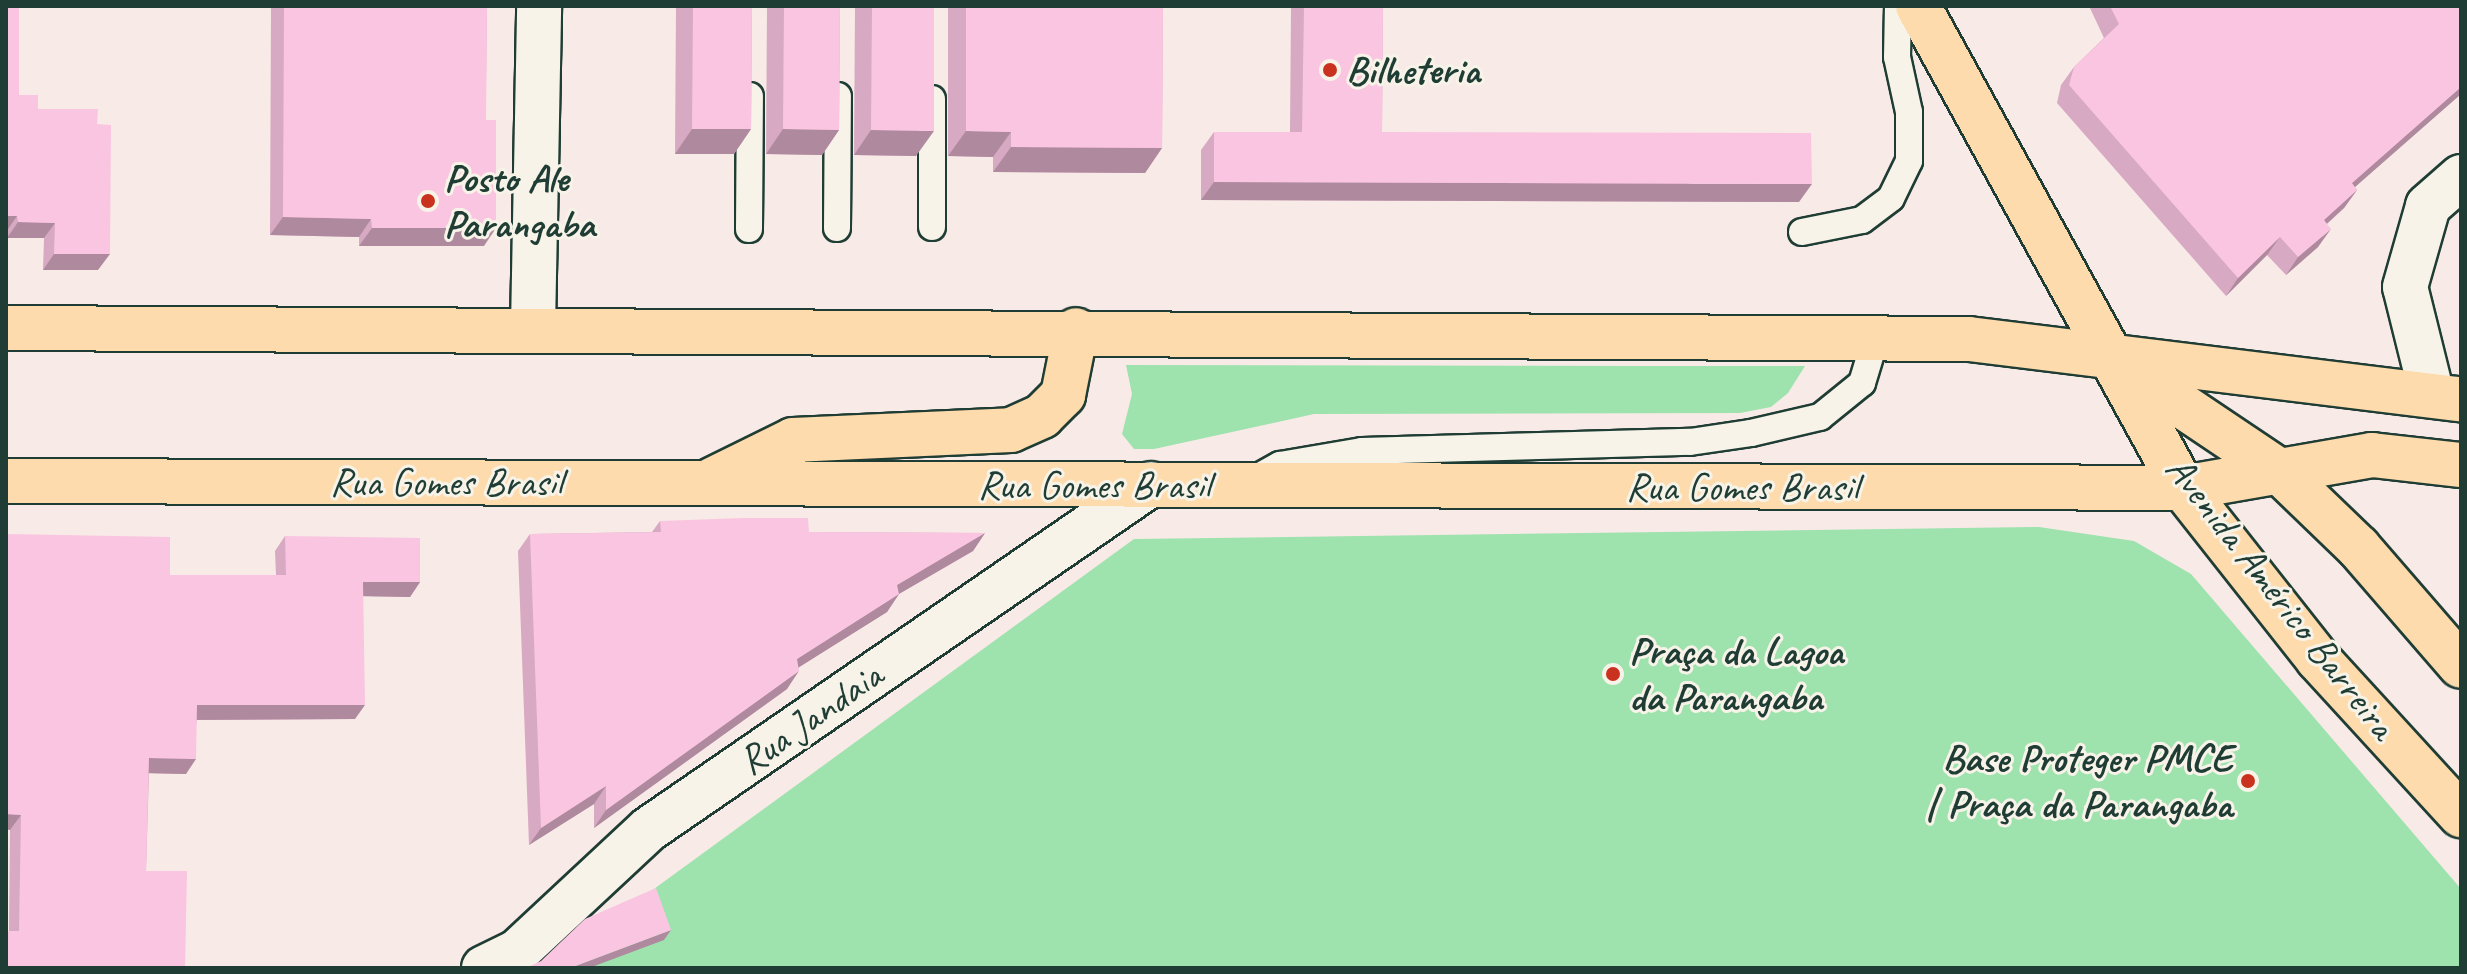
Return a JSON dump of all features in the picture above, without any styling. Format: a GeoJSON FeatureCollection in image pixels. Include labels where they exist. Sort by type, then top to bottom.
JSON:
{"type":"FeatureCollection","features":[{"type":"Feature","properties":{"kind":"main road"},"geometry":{"type":"LineString","coordinates":[[1918,6],[2112,358]]}},
{"type":"Feature","properties":{"kind":"main road"},"geometry":{"type":"LineString","coordinates":[[6,328],[1076,330],[1969,339],[2447,397]]}},
{"type":"Feature","properties":{"kind":"main road"},"geometry":{"type":"LineString","coordinates":[[703,484],[793,440],[1011,430],[1042,416],[1063,395],[1076,330]]}},
{"type":"Feature","properties":{"kind":"main road","name":"Avenida Américo Barreira"},"geometry":{"type":"LineString","coordinates":[[2112,358],[2279,471],[2358,547],[2461,666]]}},
{"type":"Feature","properties":{"kind":"main road","name":"Avenida Américo Barreira"},"geometry":{"type":"LineString","coordinates":[[2112,358],[2183,488],[2318,659],[2461,815]]}},
{"type":"Feature","properties":{"kind":"main road","name":"Rua Gomes Brasil"},"geometry":{"type":"LineString","coordinates":[[6,481],[2183,488],[2372,455],[2461,465]]}},
{"type":"Feature","properties":{"kind":"street"},"geometry":{"type":"LineString","coordinates":[[533,327],[539,6]]}},
{"type":"Feature","properties":{"kind":"street"},"geometry":{"type":"LineString","coordinates":[[2447,397],[2405,287],[2428,206],[2461,177]]}},
{"type":"Feature","properties":{"kind":"street","name":"Rua Jandaia"},"geometry":{"type":"LineString","coordinates":[[484,968],[517,952],[649,829],[1151,484]]}},
{"type":"Feature","properties":{"kind":"lane"},"geometry":{"type":"LineString","coordinates":[[1802,232],[1862,220],[1891,198],[1909,161],[1909,112],[1897,57],[1898,6]]}},
{"type":"Feature","properties":{"kind":"lane"},"geometry":{"type":"LineString","coordinates":[[837,228],[839,69]]}},
{"type":"Feature","properties":{"kind":"lane"},"geometry":{"type":"LineString","coordinates":[[932,69],[932,227]]}},
{"type":"Feature","properties":{"kind":"lane"},"geometry":{"type":"LineString","coordinates":[[749,229],[750,70]]}},
{"type":"Feature","properties":{"kind":"lane"},"geometry":{"type":"LineString","coordinates":[[1245,485],[1280,465],[1362,451],[1690,442],[1820,417],[1862,383],[1876,337]]}},
{"type":"Feature","properties":{"kind":"green space"},"geometry":{"type":"Polygon","coordinates":[[[1126,365],[1805,366],[1788,393],[1771,407],[1740,413],[1314,414],[1154,449],[1134,449],[1122,434],[1132,394],[1126,365]]]}},
{"type":"Feature","properties":{"kind":"green space","name":"Praça da Lagoa da Parangaba"},"geometry":{"type":"Polygon","coordinates":[[[2039,527],[2134,541],[2191,574],[2461,889],[2461,968],[568,968],[562,956],[1134,539],[2039,527]]]}},
{"type":"Feature","properties":{"kind":"building"},"geometry":{"type":"Polygon","coordinates":[[[6,6],[19,6],[19,95],[38,95],[38,109],[98,109],[97,124],[111,125],[110,254],[54,254],[55,223],[18,222],[17,216],[6,216],[6,6]]]}},
{"type":"Feature","properties":{"kind":"building"},"geometry":{"type":"Polygon","coordinates":[[[284,6],[487,6],[486,120],[496,120],[496,228],[372,228],[371,219],[283,217],[284,6]]]}},
{"type":"Feature","properties":{"kind":"building"},"geometry":{"type":"Polygon","coordinates":[[[693,6],[752,6],[751,129],[692,129],[693,6]]]}},
{"type":"Feature","properties":{"kind":"building"},"geometry":{"type":"Polygon","coordinates":[[[784,6],[840,6],[839,130],[783,129],[784,6]]]}},
{"type":"Feature","properties":{"kind":"building"},"geometry":{"type":"Polygon","coordinates":[[[872,6],[934,6],[934,131],[871,130],[872,6]]]}},
{"type":"Feature","properties":{"kind":"building"},"geometry":{"type":"Polygon","coordinates":[[[966,6],[1163,6],[1162,148],[1011,147],[1011,132],[966,131],[966,6]]]}},
{"type":"Feature","properties":{"kind":"building"},"geometry":{"type":"Polygon","coordinates":[[[1304,6],[1383,6],[1382,132],[1811,133],[1812,184],[1214,182],[1214,132],[1302,132],[1304,6]]]}},
{"type":"Feature","properties":{"kind":"building"},"geometry":{"type":"Polygon","coordinates":[[[2110,6],[2461,6],[2461,87],[2352,183],[2357,190],[2324,220],[2331,229],[2298,257],[2280,237],[2238,278],[2069,85],[2074,67],[2119,24],[2110,6]]]}},
{"type":"Feature","properties":{"kind":"building"},"geometry":{"type":"Polygon","coordinates":[[[808,518],[809,532],[985,533],[897,585],[899,594],[797,659],[799,671],[606,810],[606,786],[541,828],[530,534],[661,532],[660,521],[808,518]]]}},
{"type":"Feature","properties":{"kind":"building"},"geometry":{"type":"Polygon","coordinates":[[[6,534],[170,537],[170,575],[286,575],[285,536],[420,538],[420,582],[363,582],[365,705],[197,705],[196,759],[149,758],[146,871],[187,871],[185,968],[6,968],[6,931],[19,931],[21,815],[6,814],[6,534]]]}},
{"type":"Feature","properties":{"kind":"building"},"geometry":{"type":"Polygon","coordinates":[[[656,888],[671,930],[570,968],[526,968],[541,961],[585,919],[656,888]]]}},
{"type":"Feature","properties":{"kind":"place","name":"Bilheteria"},"geometry":{"type":"Point","coordinates":[1330,70]}},
{"type":"Feature","properties":{"kind":"place","name":"Posto Ale Parangaba"},"geometry":{"type":"Point","coordinates":[428,201]}},
{"type":"Feature","properties":{"kind":"place","name":"Praça da Lagoa da Parangaba"},"geometry":{"type":"Point","coordinates":[1613,674]}},
{"type":"Feature","properties":{"kind":"place","name":"Base Proteger PMCE | Praça da Parangaba"},"geometry":{"type":"Point","coordinates":[2248,781]}}]}
